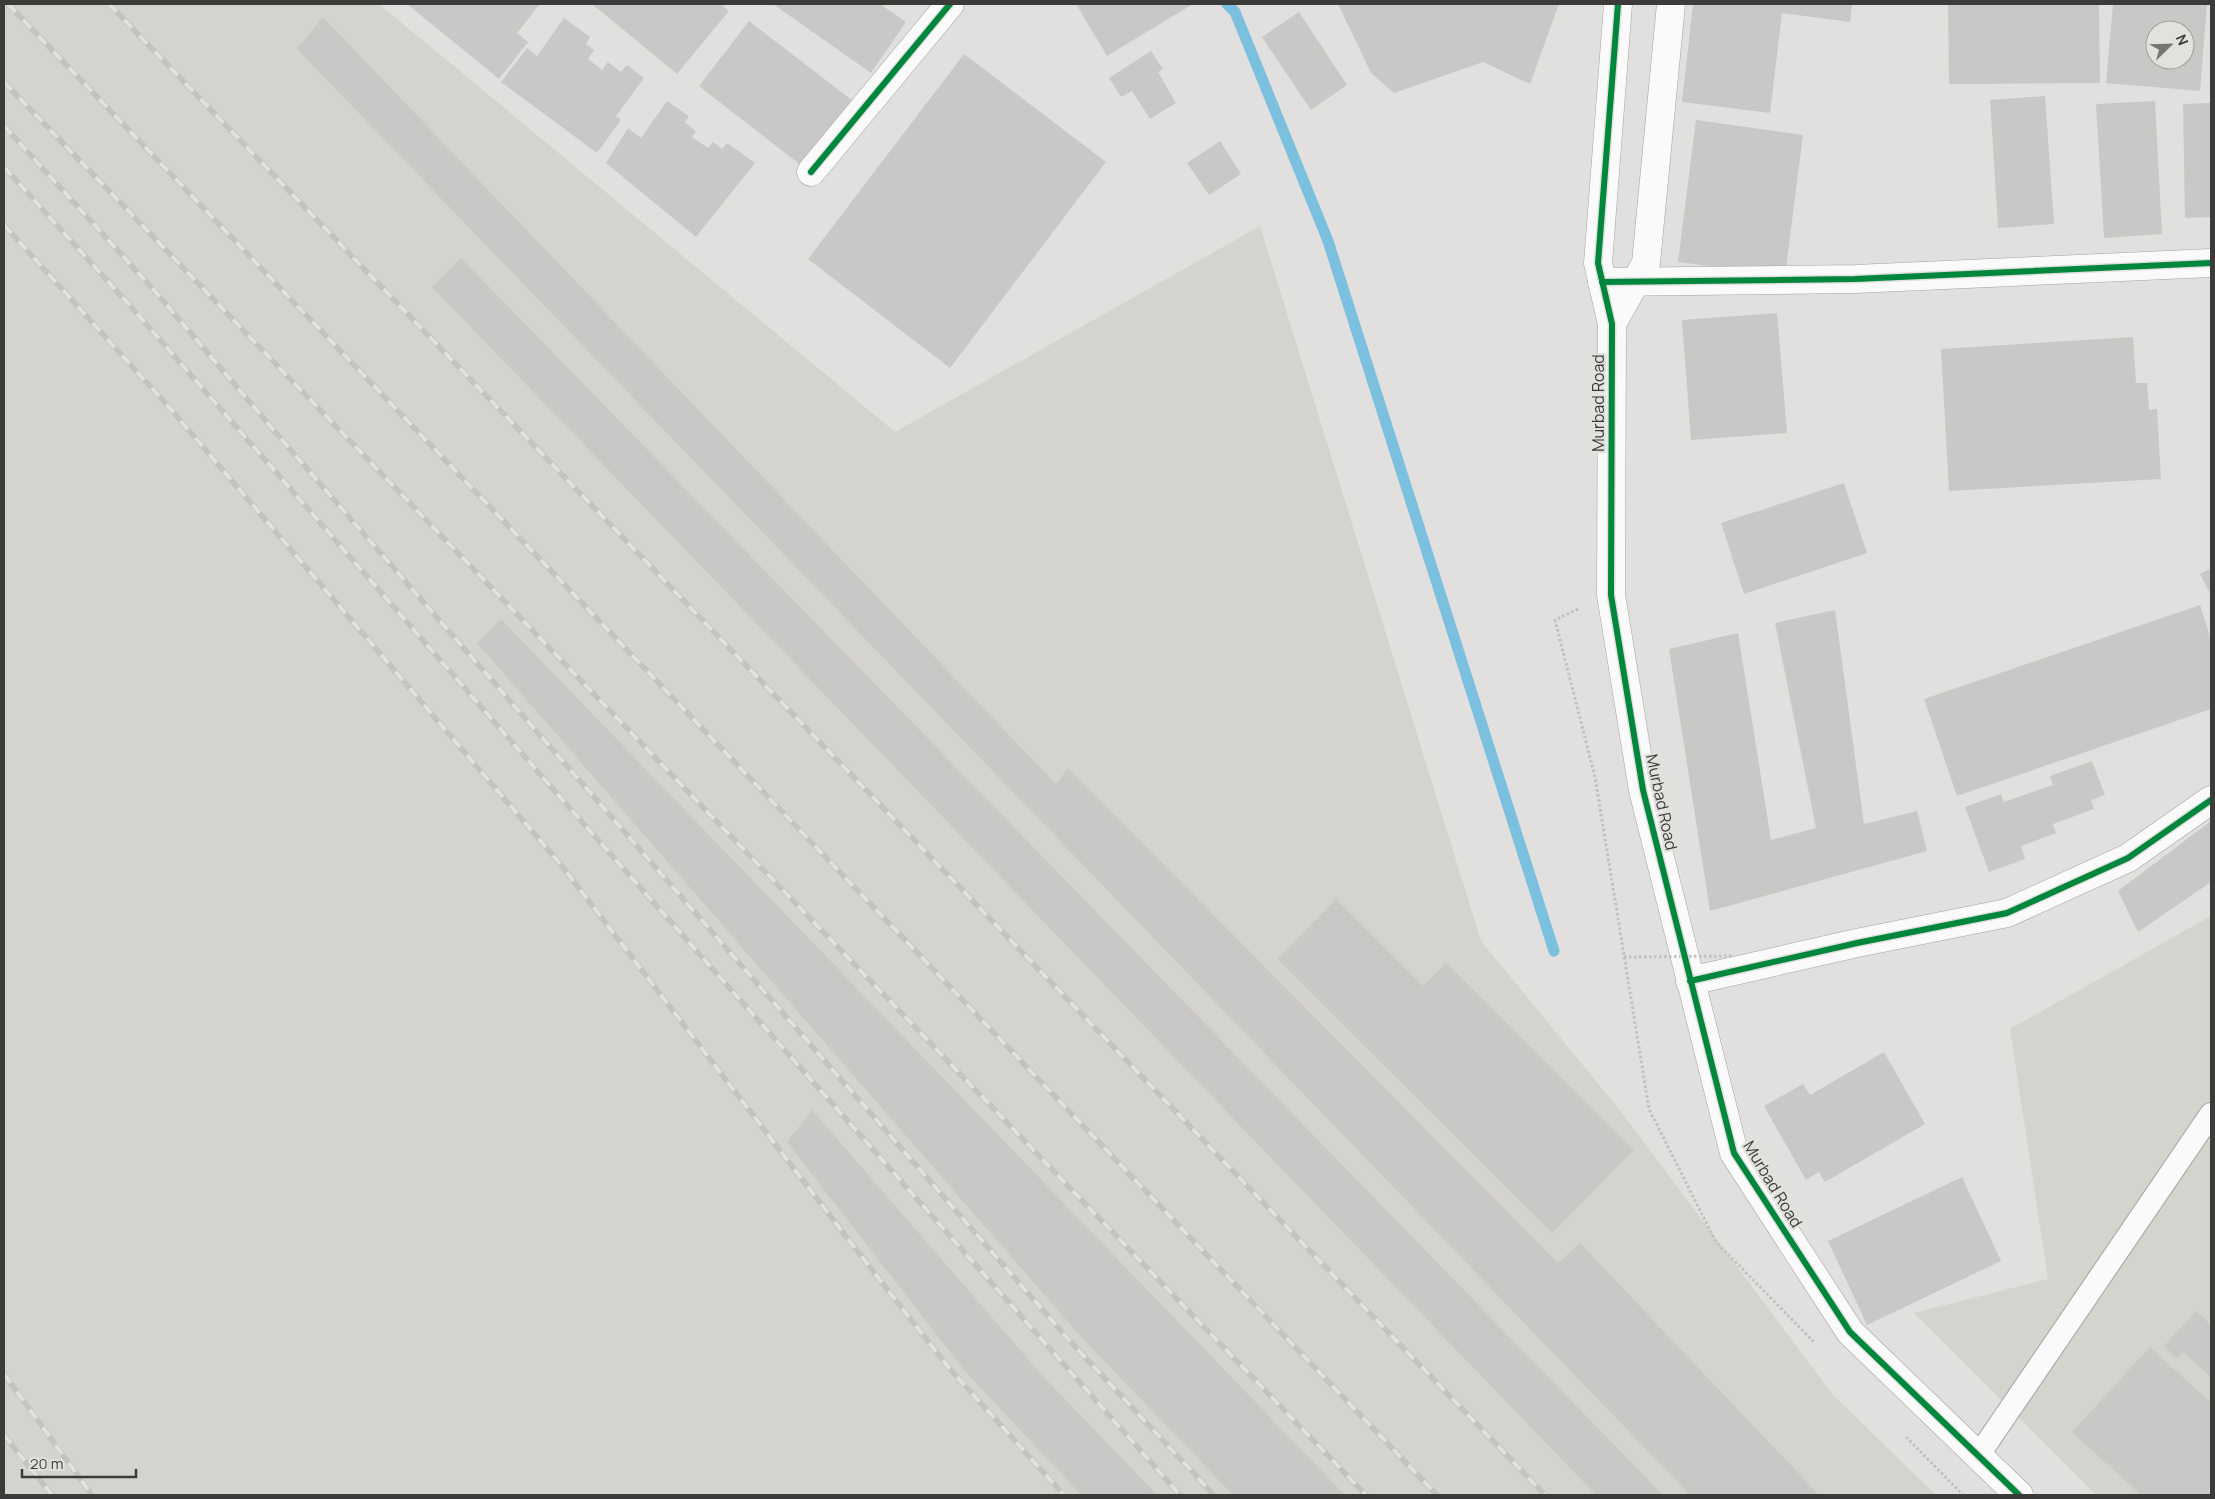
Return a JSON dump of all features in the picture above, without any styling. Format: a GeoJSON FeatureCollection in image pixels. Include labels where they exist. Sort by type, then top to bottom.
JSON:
{"type":"FeatureCollection","features":[{"type":"Feature","properties":{"kind":"street"},"geometry":{"type":"LineString","coordinates":[[811,172],[950,4]]}},
{"type":"Feature","properties":{"kind":"street","name":"Murbad Road"},"geometry":{"type":"LineString","coordinates":[[1618,4],[1598,263],[1612,324],[1611,595],[1643,790],[1734,1153],[1850,1332],[2019,1495]]}},
{"type":"Feature","properties":{"kind":"street","name":"Murbad Road"},"geometry":{"type":"LineString","coordinates":[[1612,324],[1646,263],[1671,4]]}},
{"type":"Feature","properties":{"kind":"street"},"geometry":{"type":"LineString","coordinates":[[1602,282],[1855,279],[2211,263]]}},
{"type":"Feature","properties":{"kind":"street"},"geometry":{"type":"LineString","coordinates":[[1690,981],[1856,943],[2007,913],[2128,858],[2211,800]]}},
{"type":"Feature","properties":{"kind":"lane"},"geometry":{"type":"LineString","coordinates":[[1978,1456],[2211,1115]]}},
{"type":"Feature","properties":{"kind":"path"},"geometry":{"type":"LineString","coordinates":[[1595,777],[1555,620],[1611,595]]}},
{"type":"Feature","properties":{"kind":"path"},"geometry":{"type":"LineString","coordinates":[[1624,957],[1733,956]]}},
{"type":"Feature","properties":{"kind":"shaded area"},"geometry":{"type":"Polygon","coordinates":[[[4,4],[379,4],[895,432],[1260,226],[1481,941],[1623,1114],[1832,1394],[1936,1495],[4,1495],[4,4]]]}},
{"type":"Feature","properties":{"kind":"shaded area"},"geometry":{"type":"Polygon","coordinates":[[[2211,916],[2211,1495],[2096,1495],[1914,1313],[2048,1279],[2010,1029],[2211,916]]]}},
{"type":"Feature","properties":{"kind":"building"},"geometry":{"type":"Polygon","coordinates":[[[407,4],[540,4],[517,33],[528,42],[499,79],[407,4]]]}},
{"type":"Feature","properties":{"kind":"building"},"geometry":{"type":"Polygon","coordinates":[[[592,4],[721,4],[729,11],[677,74],[592,4]]]}},
{"type":"Feature","properties":{"kind":"building"},"geometry":{"type":"Polygon","coordinates":[[[773,4],[880,4],[906,22],[871,73],[773,4]]]}},
{"type":"Feature","properties":{"kind":"building"},"geometry":{"type":"Polygon","coordinates":[[[1076,4],[1193,4],[1107,56],[1076,4]]]}},
{"type":"Feature","properties":{"kind":"building"},"geometry":{"type":"Polygon","coordinates":[[[1338,4],[1559,4],[1530,84],[1483,62],[1394,93],[1371,73],[1338,4]]]}},
{"type":"Feature","properties":{"kind":"building"},"geometry":{"type":"Polygon","coordinates":[[[1693,4],[1852,4],[1850,22],[1782,13],[1770,113],[1682,102],[1693,4]]]}},
{"type":"Feature","properties":{"kind":"building"},"geometry":{"type":"Polygon","coordinates":[[[1948,4],[2099,4],[2100,83],[1949,84],[1948,4]]]}},
{"type":"Feature","properties":{"kind":"building"},"geometry":{"type":"Polygon","coordinates":[[[2113,4],[2207,4],[2200,91],[2106,83],[2113,4]]]}},
{"type":"Feature","properties":{"kind":"building"},"geometry":{"type":"Polygon","coordinates":[[[1299,12],[1347,85],[1311,110],[1262,37],[1299,12]]]}},
{"type":"Feature","properties":{"kind":"building"},"geometry":{"type":"Polygon","coordinates":[[[323,17],[1056,784],[1068,768],[1558,1263],[1580,1243],[1819,1495],[1690,1495],[297,49],[323,17]]]}},
{"type":"Feature","properties":{"kind":"building"},"geometry":{"type":"Polygon","coordinates":[[[564,18],[590,37],[586,44],[594,50],[588,59],[602,70],[608,62],[621,72],[627,65],[644,78],[616,116],[621,120],[597,153],[501,82],[527,48],[537,56],[564,18]]]}},
{"type":"Feature","properties":{"kind":"building"},"geometry":{"type":"Polygon","coordinates":[[[749,21],[853,101],[802,166],[699,86],[749,21]]]}},
{"type":"Feature","properties":{"kind":"building"},"geometry":{"type":"Polygon","coordinates":[[[1151,51],[1163,69],[1158,72],[1176,103],[1150,119],[1132,91],[1121,97],[1109,78],[1151,51]]]}},
{"type":"Feature","properties":{"kind":"building"},"geometry":{"type":"Polygon","coordinates":[[[964,54],[1106,162],[950,368],[808,259],[964,54]]]}},
{"type":"Feature","properties":{"kind":"building"},"geometry":{"type":"Polygon","coordinates":[[[2045,96],[2054,224],[1998,228],[1990,100],[2045,96]]]}},
{"type":"Feature","properties":{"kind":"building"},"geometry":{"type":"Polygon","coordinates":[[[667,101],[689,116],[685,122],[696,131],[692,137],[708,148],[713,142],[722,149],[727,143],[755,163],[696,237],[606,163],[628,128],[641,138],[667,101]]]}},
{"type":"Feature","properties":{"kind":"building"},"geometry":{"type":"Polygon","coordinates":[[[2155,101],[2162,234],[2104,238],[2096,104],[2155,101]]]}},
{"type":"Feature","properties":{"kind":"building"},"geometry":{"type":"Polygon","coordinates":[[[2211,103],[2211,217],[2185,218],[2183,104],[2211,103]]]}},
{"type":"Feature","properties":{"kind":"building"},"geometry":{"type":"Polygon","coordinates":[[[1696,120],[1803,135],[1785,276],[1678,262],[1696,120]]]}},
{"type":"Feature","properties":{"kind":"building"},"geometry":{"type":"Polygon","coordinates":[[[1220,141],[1241,174],[1209,195],[1187,163],[1220,141]]]}},
{"type":"Feature","properties":{"kind":"building"},"geometry":{"type":"Polygon","coordinates":[[[461,258],[1663,1495],[1596,1495],[432,287],[461,258]]]}},
{"type":"Feature","properties":{"kind":"building"},"geometry":{"type":"Polygon","coordinates":[[[1777,313],[1787,433],[1691,440],[1682,320],[1777,313]]]}},
{"type":"Feature","properties":{"kind":"building"},"geometry":{"type":"Polygon","coordinates":[[[2133,337],[2136,383],[2147,383],[2149,410],[2157,409],[2161,479],[1949,491],[1941,349],[2133,337]]]}},
{"type":"Feature","properties":{"kind":"building"},"geometry":{"type":"Polygon","coordinates":[[[1844,483],[1867,553],[1744,594],[1721,523],[1844,483]]]}},
{"type":"Feature","properties":{"kind":"building"},"geometry":{"type":"Polygon","coordinates":[[[2211,568],[2211,595],[2200,574],[2211,568]]]}},
{"type":"Feature","properties":{"kind":"building"},"geometry":{"type":"Polygon","coordinates":[[[2200,605],[2211,639],[2211,709],[1957,796],[1924,699],[2200,605]]]}},
{"type":"Feature","properties":{"kind":"building"},"geometry":{"type":"Polygon","coordinates":[[[1835,610],[1864,824],[1917,811],[1927,851],[1710,911],[1669,649],[1738,633],[1771,840],[1816,828],[1775,623],[1835,610]]]}},
{"type":"Feature","properties":{"kind":"building"},"geometry":{"type":"Polygon","coordinates":[[[501,619],[1345,1495],[1233,1495],[1082,1338],[477,643],[501,619]]]}},
{"type":"Feature","properties":{"kind":"building"},"geometry":{"type":"Polygon","coordinates":[[[2092,761],[2105,795],[2091,800],[2094,809],[2053,824],[2056,833],[2021,846],[2025,859],[1989,872],[1965,807],[2001,794],[2004,802],[2053,785],[2050,776],[2092,761]]]}},
{"type":"Feature","properties":{"kind":"building"},"geometry":{"type":"Polygon","coordinates":[[[2211,821],[2211,882],[2138,932],[2118,891],[2211,821]]]}},
{"type":"Feature","properties":{"kind":"building"},"geometry":{"type":"Polygon","coordinates":[[[1336,899],[1423,986],[1446,963],[1634,1150],[1552,1233],[1277,959],[1336,899]]]}},
{"type":"Feature","properties":{"kind":"building"},"geometry":{"type":"Polygon","coordinates":[[[1884,1052],[1925,1124],[1825,1182],[1819,1172],[1806,1180],[1764,1106],[1803,1084],[1810,1095],[1884,1052]]]}},
{"type":"Feature","properties":{"kind":"building"},"geometry":{"type":"Polygon","coordinates":[[[812,1110],[1041,1374],[1157,1495],[1081,1495],[964,1370],[787,1142],[812,1110]]]}},
{"type":"Feature","properties":{"kind":"building"},"geometry":{"type":"Polygon","coordinates":[[[1962,1177],[2001,1261],[1867,1325],[1828,1241],[1962,1177]]]}},
{"type":"Feature","properties":{"kind":"building"},"geometry":{"type":"Polygon","coordinates":[[[2196,1311],[2211,1325],[2211,1377],[2183,1352],[2177,1358],[2164,1346],[2196,1311]]]}},
{"type":"Feature","properties":{"kind":"building"},"geometry":{"type":"Polygon","coordinates":[[[2150,1347],[2211,1403],[2211,1495],[2141,1495],[2072,1432],[2150,1347]]]}},
{"type":"Feature","properties":{"kind":"waterway"},"geometry":{"type":"LineString","coordinates":[[1227,4],[1235,12],[1328,241],[1554,951]]}},
{"type":"Feature","properties":{"kind":"railway"},"geometry":{"type":"LineString","coordinates":[[8,4],[1437,1495]]}},
{"type":"Feature","properties":{"kind":"railway"},"geometry":{"type":"LineString","coordinates":[[109,4],[1545,1495]]}},
{"type":"Feature","properties":{"kind":"railway"},"geometry":{"type":"LineString","coordinates":[[4,82],[1366,1495]]}},
{"type":"Feature","properties":{"kind":"railway"},"geometry":{"type":"LineString","coordinates":[[4,126],[153,289],[301,462],[1069,1340],[1214,1495]]}},
{"type":"Feature","properties":{"kind":"railway"},"geometry":{"type":"LineString","coordinates":[[4,167],[134,310],[567,805],[1180,1495]]}},
{"type":"Feature","properties":{"kind":"railway"},"geometry":{"type":"LineString","coordinates":[[4,225],[168,406],[562,866],[949,1368],[1064,1495]]}},
{"type":"Feature","properties":{"kind":"railway"},"geometry":{"type":"LineString","coordinates":[[4,1374],[92,1495]]}},
{"type":"Feature","properties":{"kind":"railway"},"geometry":{"type":"LineString","coordinates":[[4,1435],[52,1495]]}},
{"type":"Feature","properties":{"kind":"cycle path"},"geometry":{"type":"LineString","coordinates":[[811,172],[950,4]]}},
{"type":"Feature","properties":{"kind":"cycle path"},"geometry":{"type":"LineString","coordinates":[[1618,4],[1598,263],[1612,324],[1611,595],[1643,790],[1734,1153],[1850,1332],[2019,1495]]}},
{"type":"Feature","properties":{"kind":"cycle path"},"geometry":{"type":"LineString","coordinates":[[1602,282],[1855,279],[2211,263]]}},
{"type":"Feature","properties":{"kind":"cycle path"},"geometry":{"type":"LineString","coordinates":[[1690,981],[1857,943],[2007,913],[2128,858],[2211,800]]}}]}
